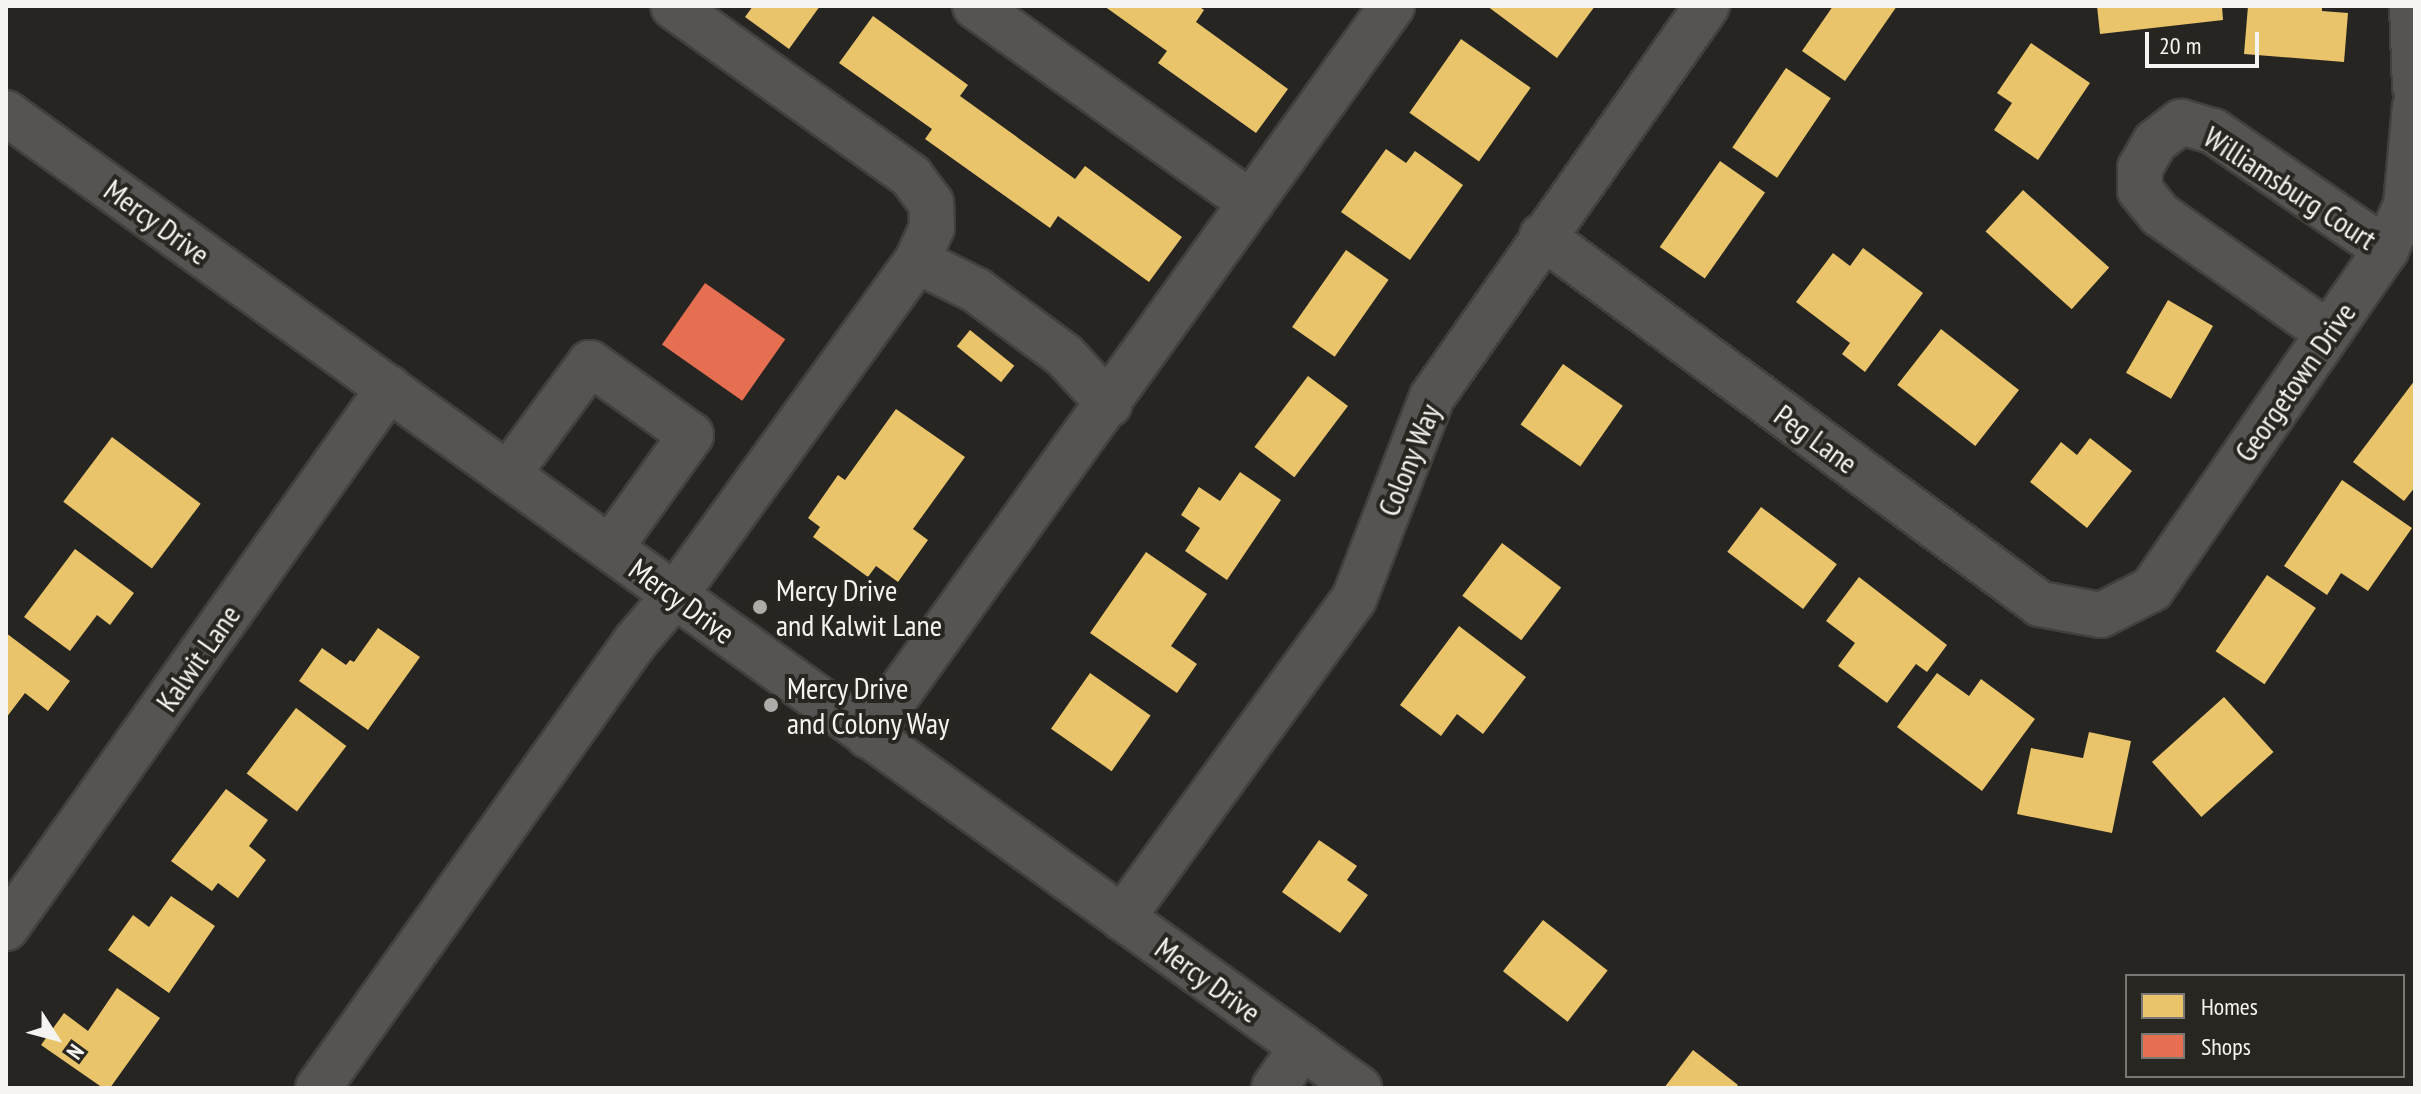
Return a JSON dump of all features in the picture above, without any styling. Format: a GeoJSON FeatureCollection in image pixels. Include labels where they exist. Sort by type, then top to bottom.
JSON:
{"type":"FeatureCollection","features":[{"type":"Feature","properties":{"kind":"street"},"geometry":{"type":"LineString","coordinates":[[318,1088],[635,642],[675,595],[917,261],[932,227],[931,203],[911,176],[673,6]]}},
{"type":"Feature","properties":{"kind":"street"},"geometry":{"type":"LineString","coordinates":[[975,6],[1251,203]]}},
{"type":"Feature","properties":{"kind":"street"},"geometry":{"type":"LineString","coordinates":[[868,736],[1392,6]]}},
{"type":"Feature","properties":{"kind":"street","name":"Colony Way"},"geometry":{"type":"LineString","coordinates":[[1122,918],[1354,599],[1432,397],[1542,236],[1707,6]]}},
{"type":"Feature","properties":{"kind":"street"},"geometry":{"type":"LineString","coordinates":[[2412,6],[2415,87]]}},
{"type":"Feature","properties":{"kind":"street","name":"Georgetown Drive"},"geometry":{"type":"LineString","coordinates":[[2101,615],[2152,589],[2386,250],[2406,205],[2415,106]]}},
{"type":"Feature","properties":{"kind":"street","name":"Mercy Drive"},"geometry":{"type":"LineString","coordinates":[[6,113],[1359,1088]]}},
{"type":"Feature","properties":{"kind":"street","name":"Williamsburg Court"},"geometry":{"type":"LineString","coordinates":[[2328,333],[2160,215],[2140,190],[2140,168],[2155,142],[2181,122],[2213,131],[2386,250]]}},
{"type":"Feature","properties":{"kind":"street","name":"Peg Lane"},"geometry":{"type":"LineString","coordinates":[[1542,236],[2040,604],[2101,615]]}},
{"type":"Feature","properties":{"kind":"street"},"geometry":{"type":"LineString","coordinates":[[917,261],[976,290],[1064,355],[1109,404]]}},
{"type":"Feature","properties":{"kind":"street"},"geometry":{"type":"LineString","coordinates":[[508,474],[590,363],[691,435],[610,548]]}},
{"type":"Feature","properties":{"kind":"street","name":"Kalwit Lane"},"geometry":{"type":"LineString","coordinates":[[6,928],[389,388]]}},
{"type":"Feature","properties":{"kind":"street"},"geometry":{"type":"LineString","coordinates":[[1274,1088],[1302,1047]]}},
{"type":"Feature","properties":{"kind":"building: Homes"},"geometry":{"type":"Polygon","coordinates":[[[753,6],[820,6],[789,49],[745,17],[753,6]]]}},
{"type":"Feature","properties":{"kind":"building: Homes"},"geometry":{"type":"Polygon","coordinates":[[[1104,6],[1198,6],[1204,10],[1196,22],[1288,89],[1256,133],[1158,63],[1167,51],[1104,6]]]}},
{"type":"Feature","properties":{"kind":"building: Homes"},"geometry":{"type":"Polygon","coordinates":[[[1487,6],[1595,6],[1557,58],[1487,6]]]}},
{"type":"Feature","properties":{"kind":"building: Homes"},"geometry":{"type":"Polygon","coordinates":[[[1833,6],[1897,6],[1845,81],[1802,51],[1833,6]]]}},
{"type":"Feature","properties":{"kind":"building: Homes"},"geometry":{"type":"Polygon","coordinates":[[[2097,6],[2222,6],[2223,20],[2100,34],[2097,6]]]}},
{"type":"Feature","properties":{"kind":"building: Homes"},"geometry":{"type":"Polygon","coordinates":[[[2248,6],[2322,6],[2322,11],[2348,13],[2344,62],[2244,54],[2248,6]]]}},
{"type":"Feature","properties":{"kind":"building: Homes"},"geometry":{"type":"Polygon","coordinates":[[[873,16],[968,85],[960,96],[1075,179],[1085,166],[1182,237],[1149,282],[1058,216],[1050,228],[925,139],[932,129],[839,63],[873,16]]]}},
{"type":"Feature","properties":{"kind":"building: Homes"},"geometry":{"type":"Polygon","coordinates":[[[1461,39],[1531,88],[1479,161],[1409,113],[1461,39]]]}},
{"type":"Feature","properties":{"kind":"building: Homes"},"geometry":{"type":"Polygon","coordinates":[[[2031,43],[2090,83],[2038,160],[1994,130],[2012,103],[1997,93],[2031,43]]]}},
{"type":"Feature","properties":{"kind":"building: Homes"},"geometry":{"type":"Polygon","coordinates":[[[1786,68],[1831,98],[1777,178],[1732,148],[1786,68]]]}},
{"type":"Feature","properties":{"kind":"building: Homes"},"geometry":{"type":"Polygon","coordinates":[[[1386,149],[1406,163],[1415,151],[1463,185],[1410,260],[1341,212],[1386,149]]]}},
{"type":"Feature","properties":{"kind":"building: Homes"},"geometry":{"type":"Polygon","coordinates":[[[1720,161],[1765,193],[1705,279],[1660,247],[1720,161]]]}},
{"type":"Feature","properties":{"kind":"building: Homes"},"geometry":{"type":"Polygon","coordinates":[[[2023,190],[2109,268],[2072,309],[1986,232],[2023,190]]]}},
{"type":"Feature","properties":{"kind":"building: Homes"},"geometry":{"type":"Polygon","coordinates":[[[1863,248],[1923,293],[1865,372],[1842,354],[1850,343],[1796,302],[1833,253],[1850,266],[1863,248]]]}},
{"type":"Feature","properties":{"kind":"building: Homes"},"geometry":{"type":"Polygon","coordinates":[[[1346,250],[1389,280],[1335,357],[1292,327],[1346,250]]]}},
{"type":"Feature","properties":{"kind":"building: Homes"},"geometry":{"type":"Polygon","coordinates":[[[2168,300],[2213,326],[2171,399],[2126,373],[2168,300]]]}},
{"type":"Feature","properties":{"kind":"building: Homes"},"geometry":{"type":"Polygon","coordinates":[[[1941,329],[2019,390],[1975,446],[1897,385],[1941,329]]]}},
{"type":"Feature","properties":{"kind":"building: Homes"},"geometry":{"type":"Polygon","coordinates":[[[970,330],[1014,366],[1001,382],[957,346],[970,330]]]}},
{"type":"Feature","properties":{"kind":"building: Homes"},"geometry":{"type":"Polygon","coordinates":[[[1563,364],[1623,406],[1580,466],[1521,425],[1563,364]]]}},
{"type":"Feature","properties":{"kind":"building: Homes"},"geometry":{"type":"Polygon","coordinates":[[[1308,376],[1348,406],[1294,477],[1254,447],[1308,376]]]}},
{"type":"Feature","properties":{"kind":"building: Homes"},"geometry":{"type":"Polygon","coordinates":[[[2415,380],[2415,487],[2404,501],[2353,462],[2415,380]]]}},
{"type":"Feature","properties":{"kind":"building: Homes"},"geometry":{"type":"Polygon","coordinates":[[[896,409],[965,457],[913,529],[928,540],[898,582],[876,566],[868,577],[813,537],[820,527],[808,518],[838,475],[845,480],[896,409]]]}},
{"type":"Feature","properties":{"kind":"building: Homes"},"geometry":{"type":"Polygon","coordinates":[[[112,437],[201,504],[152,568],[63,502],[112,437]]]}},
{"type":"Feature","properties":{"kind":"building: Homes"},"geometry":{"type":"Polygon","coordinates":[[[2090,438],[2132,471],[2087,528],[2030,482],[2061,442],[2077,455],[2090,438]]]}},
{"type":"Feature","properties":{"kind":"building: Homes"},"geometry":{"type":"Polygon","coordinates":[[[1240,472],[1281,500],[1227,580],[1185,551],[1200,528],[1181,515],[1199,487],[1220,501],[1240,472]]]}},
{"type":"Feature","properties":{"kind":"building: Homes"},"geometry":{"type":"Polygon","coordinates":[[[2342,480],[2412,528],[2368,591],[2341,573],[2327,595],[2284,566],[2342,480]]]}},
{"type":"Feature","properties":{"kind":"building: Homes"},"geometry":{"type":"Polygon","coordinates":[[[1761,507],[1837,564],[1803,609],[1727,552],[1761,507]]]}},
{"type":"Feature","properties":{"kind":"building: Homes"},"geometry":{"type":"Polygon","coordinates":[[[1502,543],[1561,588],[1521,640],[1462,596],[1502,543]]]}},
{"type":"Feature","properties":{"kind":"building: Homes"},"geometry":{"type":"Polygon","coordinates":[[[75,549],[134,593],[110,625],[97,615],[70,651],[24,617],[75,549]]]}},
{"type":"Feature","properties":{"kind":"building: Homes"},"geometry":{"type":"Polygon","coordinates":[[[1146,552],[1207,594],[1171,646],[1197,664],[1177,693],[1090,633],[1146,552]]]}},
{"type":"Feature","properties":{"kind":"building: Homes"},"geometry":{"type":"Polygon","coordinates":[[[2267,575],[2316,608],[2264,684],[2216,651],[2267,575]]]}},
{"type":"Feature","properties":{"kind":"building: Homes"},"geometry":{"type":"Polygon","coordinates":[[[1859,577],[1947,645],[1927,672],[1916,664],[1887,703],[1838,666],[1855,643],[1826,621],[1859,577]]]}},
{"type":"Feature","properties":{"kind":"building: Homes"},"geometry":{"type":"Polygon","coordinates":[[[1459,626],[1526,677],[1483,734],[1457,714],[1441,736],[1400,705],[1459,626]]]}},
{"type":"Feature","properties":{"kind":"building: Homes"},"geometry":{"type":"Polygon","coordinates":[[[378,628],[420,657],[368,730],[299,681],[322,648],[346,665],[350,660],[354,662],[378,628]]]}},
{"type":"Feature","properties":{"kind":"building: Homes"},"geometry":{"type":"Polygon","coordinates":[[[6,633],[70,681],[48,711],[25,693],[6,718],[6,633]]]}},
{"type":"Feature","properties":{"kind":"building: Homes"},"geometry":{"type":"Polygon","coordinates":[[[1090,673],[1151,715],[1112,771],[1051,729],[1090,673]]]}},
{"type":"Feature","properties":{"kind":"building: Homes"},"geometry":{"type":"Polygon","coordinates":[[[1937,673],[1969,696],[1981,679],[2035,719],[1982,791],[1897,727],[1937,673]]]}},
{"type":"Feature","properties":{"kind":"building: Homes"},"geometry":{"type":"Polygon","coordinates":[[[2224,697],[2274,752],[2201,817],[2152,762],[2224,697]]]}},
{"type":"Feature","properties":{"kind":"building: Homes"},"geometry":{"type":"Polygon","coordinates":[[[296,708],[346,746],[297,811],[247,773],[296,708]]]}},
{"type":"Feature","properties":{"kind":"building: Homes"},"geometry":{"type":"Polygon","coordinates":[[[2089,732],[2131,741],[2112,833],[2017,814],[2031,748],[2083,758],[2089,732]]]}},
{"type":"Feature","properties":{"kind":"building: Homes"},"geometry":{"type":"Polygon","coordinates":[[[226,789],[268,820],[249,846],[266,860],[238,898],[218,883],[212,891],[171,861],[226,789]]]}},
{"type":"Feature","properties":{"kind":"building: Homes"},"geometry":{"type":"Polygon","coordinates":[[[1319,840],[1357,866],[1347,880],[1368,895],[1340,933],[1282,892],[1319,840]]]}},
{"type":"Feature","properties":{"kind":"building: Homes"},"geometry":{"type":"Polygon","coordinates":[[[171,896],[215,926],[169,993],[108,950],[133,915],[149,927],[171,896]]]}},
{"type":"Feature","properties":{"kind":"building: Homes"},"geometry":{"type":"Polygon","coordinates":[[[1543,920],[1608,970],[1568,1022],[1503,971],[1543,920]]]}},
{"type":"Feature","properties":{"kind":"building: Homes"},"geometry":{"type":"Polygon","coordinates":[[[117,988],[160,1018],[110,1088],[103,1088],[41,1045],[64,1013],[88,1031],[117,988]]]}},
{"type":"Feature","properties":{"kind":"building: Homes"},"geometry":{"type":"Polygon","coordinates":[[[1693,1050],[1738,1085],[1735,1088],[1664,1088],[1693,1050]]]}},
{"type":"Feature","properties":{"kind":"building: Shops"},"geometry":{"type":"Polygon","coordinates":[[[705,283],[785,339],[742,401],[662,344],[705,283]]]}},
{"type":"Feature","properties":{"kind":"place","name":"Mercy Drive and Kalwit Lane"},"geometry":{"type":"Point","coordinates":[760,607]}},
{"type":"Feature","properties":{"kind":"place","name":"Mercy Drive and Colony Way"},"geometry":{"type":"Point","coordinates":[771,705]}}]}
